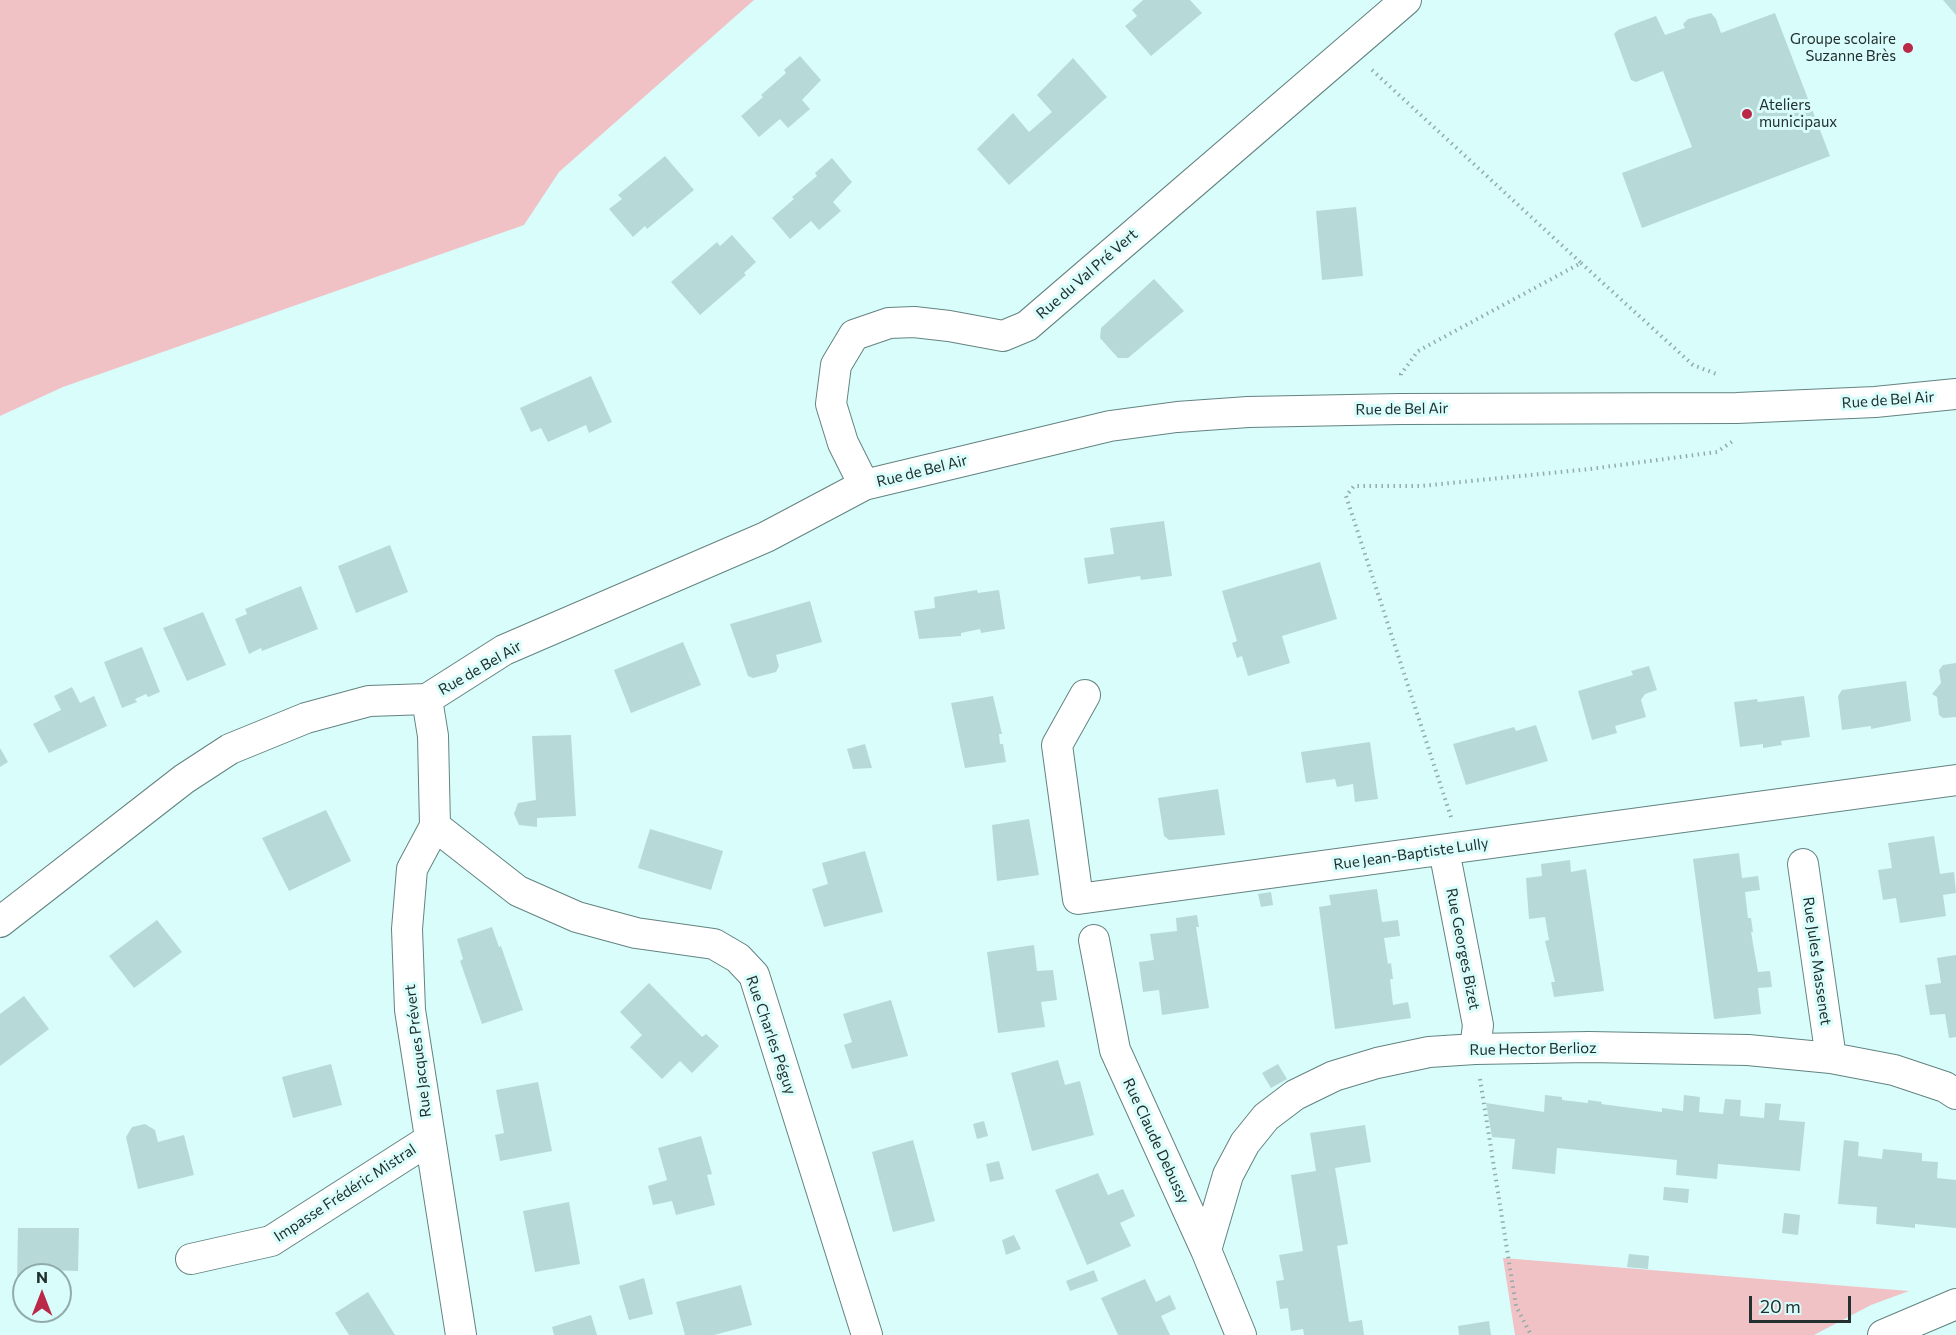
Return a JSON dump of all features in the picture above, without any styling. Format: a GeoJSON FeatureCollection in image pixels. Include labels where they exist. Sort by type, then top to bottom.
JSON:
{"type":"FeatureCollection","features":[{"type":"Feature","properties":{"kind":"street","name":"Rue du Val Pré Vert"},"geometry":{"type":"LineString","coordinates":[[864,485],[843,443],[831,404],[836,365],[854,335],[889,323],[914,322],[1003,336],[1027,326],[1406,0]]}},
{"type":"Feature","properties":{"kind":"street","name":"Rue de Bel Air"},"geometry":{"type":"LineString","coordinates":[[0,922],[184,779],[230,749],[306,718],[369,701],[427,699],[504,650],[766,537],[864,485],[1110,426],[1248,412],[1737,408],[1875,402],[1956,394]]}},
{"type":"Feature","properties":{"kind":"street","name":"Rue Jean-Baptiste Lully"},"geometry":{"type":"LineString","coordinates":[[1085,695],[1057,745],[1078,899],[1449,839],[1956,780]]}},
{"type":"Feature","properties":{"kind":"street","name":"Rue Jacques Prévert"},"geometry":{"type":"LineString","coordinates":[[427,699],[433,736],[435,826],[412,869],[407,928],[410,1010],[461,1335]]}},
{"type":"Feature","properties":{"kind":"street","name":"Rue Charles Péguy"},"geometry":{"type":"LineString","coordinates":[[435,826],[518,891],[577,917],[636,933],[714,944],[738,958],[754,975],[867,1335]]}},
{"type":"Feature","properties":{"kind":"street","name":"Rue Georges Bizet"},"geometry":{"type":"LineString","coordinates":[[1449,839],[1478,1025],[1475,1049]]}},
{"type":"Feature","properties":{"kind":"street","name":"Rue Jules Massenet"},"geometry":{"type":"LineString","coordinates":[[1803,864],[1832,1058]]}},
{"type":"Feature","properties":{"kind":"street","name":"Rue Claude Debussy"},"geometry":{"type":"LineString","coordinates":[[1094,940],[1115,1050],[1206,1250],[1241,1335]]}},
{"type":"Feature","properties":{"kind":"street","name":"Rue Hector Berlioz"},"geometry":{"type":"LineString","coordinates":[[1206,1250],[1228,1175],[1245,1143],[1266,1117],[1295,1095],[1334,1076],[1377,1063],[1429,1052],[1589,1047],[1748,1050],[1832,1058],[1894,1070],[1945,1087],[1956,1094]]}},
{"type":"Feature","properties":{"kind":"street","name":"Impasse Frédéric Mistral"},"geometry":{"type":"LineString","coordinates":[[191,1259],[271,1241],[429,1140]]}},
{"type":"Feature","properties":{"kind":"street"},"geometry":{"type":"LineString","coordinates":[[1882,1335],[1956,1304]]}},
{"type":"Feature","properties":{"kind":"path"},"geometry":{"type":"LineString","coordinates":[[1350,49],[1693,365],[1736,381],[1738,431],[1731,444],[1717,452],[1590,469],[1433,484],[1354,486],[1346,496],[1449,839]]}},
{"type":"Feature","properties":{"kind":"path"},"geometry":{"type":"LineString","coordinates":[[1400,409],[1401,374],[1418,351],[1581,263]]}},
{"type":"Feature","properties":{"kind":"path"},"geometry":{"type":"LineString","coordinates":[[1475,1049],[1516,1306],[1531,1335]]}},
{"type":"Feature","properties":{"kind":"shaded area"},"geometry":{"type":"Polygon","coordinates":[[[0,0],[754,0],[559,172],[524,225],[63,387],[0,416],[0,0]]]}},
{"type":"Feature","properties":{"kind":"shaded area"},"geometry":{"type":"Polygon","coordinates":[[[1503,1258],[1909,1291],[1871,1305],[1814,1335],[1515,1335],[1503,1258]]]}},
{"type":"Feature","properties":{"kind":"building"},"geometry":{"type":"Polygon","coordinates":[[[1143,0],[1190,0],[1202,13],[1151,56],[1125,26],[1137,16],[1132,10],[1143,0]]]}},
{"type":"Feature","properties":{"kind":"building"},"geometry":{"type":"Polygon","coordinates":[[[1943,0],[1956,0],[1956,15],[1943,0]]]}},
{"type":"Feature","properties":{"kind":"building","name":"Ateliers municipaux"},"geometry":{"type":"Polygon","coordinates":[[[1711,13],[1721,33],[1775,13],[1830,156],[1642,228],[1622,173],[1692,147],[1663,71],[1636,82],[1631,80],[1614,34],[1618,30],[1656,16],[1665,35],[1685,28],[1683,24],[1688,19],[1711,13]]]}},
{"type":"Feature","properties":{"kind":"building"},"geometry":{"type":"Polygon","coordinates":[[[800,56],[821,80],[802,100],[810,109],[788,128],[780,119],[759,137],[741,116],[763,97],[761,95],[786,73],[784,70],[800,56]]]}},
{"type":"Feature","properties":{"kind":"building"},"geometry":{"type":"Polygon","coordinates":[[[1073,58],[1107,97],[1009,185],[977,149],[1013,113],[1029,132],[1052,112],[1037,95],[1073,58]]]}},
{"type":"Feature","properties":{"kind":"building"},"geometry":{"type":"Polygon","coordinates":[[[665,156],[694,190],[647,229],[645,226],[633,237],[609,209],[622,199],[618,195],[665,156]]]}},
{"type":"Feature","properties":{"kind":"building"},"geometry":{"type":"Polygon","coordinates":[[[832,158],[852,182],[833,202],[841,211],[819,230],[811,221],[790,239],[772,218],[817,176],[815,173],[832,158]]]}},
{"type":"Feature","properties":{"kind":"building"},"geometry":{"type":"Polygon","coordinates":[[[1356,207],[1363,276],[1322,280],[1316,211],[1356,207]]]}},
{"type":"Feature","properties":{"kind":"building"},"geometry":{"type":"Polygon","coordinates":[[[732,235],[756,262],[744,273],[746,275],[700,315],[671,282],[717,242],[720,246],[732,235]]]}},
{"type":"Feature","properties":{"kind":"building"},"geometry":{"type":"Polygon","coordinates":[[[1154,279],[1184,311],[1128,358],[1118,358],[1100,338],[1101,328],[1154,279]]]}},
{"type":"Feature","properties":{"kind":"building"},"geometry":{"type":"Polygon","coordinates":[[[591,376],[612,422],[589,433],[586,425],[548,442],[541,428],[531,432],[520,408],[591,376]]]}},
{"type":"Feature","properties":{"kind":"building"},"geometry":{"type":"Polygon","coordinates":[[[1164,521],[1172,576],[1141,580],[1140,576],[1088,584],[1084,558],[1114,554],[1110,528],[1164,521]]]}},
{"type":"Feature","properties":{"kind":"building"},"geometry":{"type":"Polygon","coordinates":[[[390,545],[408,592],[356,613],[338,566],[390,545]]]}},
{"type":"Feature","properties":{"kind":"building"},"geometry":{"type":"Polygon","coordinates":[[[1320,562],[1337,619],[1282,636],[1290,663],[1248,676],[1242,656],[1237,658],[1232,643],[1237,641],[1222,591],[1320,562]]]}},
{"type":"Feature","properties":{"kind":"building"},"geometry":{"type":"Polygon","coordinates":[[[301,586],[318,629],[249,654],[235,619],[247,614],[245,609],[301,586]]]}},
{"type":"Feature","properties":{"kind":"building"},"geometry":{"type":"Polygon","coordinates":[[[977,590],[978,593],[999,590],[1005,629],[981,633],[980,629],[961,633],[961,636],[919,639],[914,611],[935,608],[934,597],[977,590]]]}},
{"type":"Feature","properties":{"kind":"building"},"geometry":{"type":"Polygon","coordinates":[[[810,601],[822,642],[776,655],[779,666],[776,672],[753,678],[748,676],[730,624],[810,601]]]}},
{"type":"Feature","properties":{"kind":"building"},"geometry":{"type":"Polygon","coordinates":[[[203,612],[226,665],[187,681],[163,628],[203,612]]]}},
{"type":"Feature","properties":{"kind":"building"},"geometry":{"type":"Polygon","coordinates":[[[683,642],[701,685],[631,713],[614,670],[683,642]]]}},
{"type":"Feature","properties":{"kind":"building"},"geometry":{"type":"Polygon","coordinates":[[[142,647],[160,692],[148,697],[146,694],[135,699],[137,702],[122,708],[104,662],[142,647]]]}},
{"type":"Feature","properties":{"kind":"building"},"geometry":{"type":"Polygon","coordinates":[[[1956,663],[1956,717],[1943,718],[1939,715],[1937,697],[1932,694],[1941,683],[1939,670],[1943,665],[1956,663]]]}},
{"type":"Feature","properties":{"kind":"building"},"geometry":{"type":"Polygon","coordinates":[[[1649,666],[1657,690],[1645,694],[1641,700],[1646,717],[1615,726],[1617,733],[1592,740],[1578,691],[1633,675],[1631,671],[1649,666]]]}},
{"type":"Feature","properties":{"kind":"building"},"geometry":{"type":"Polygon","coordinates":[[[1906,681],[1911,721],[1871,729],[1871,726],[1842,730],[1838,696],[1842,690],[1906,681]]]}},
{"type":"Feature","properties":{"kind":"building"},"geometry":{"type":"Polygon","coordinates":[[[72,687],[80,703],[94,696],[107,726],[49,753],[33,724],[61,710],[54,696],[72,687]]]}},
{"type":"Feature","properties":{"kind":"building"},"geometry":{"type":"Polygon","coordinates":[[[993,696],[1002,734],[999,734],[1000,744],[1003,744],[1006,762],[965,768],[951,703],[993,696]]]}},
{"type":"Feature","properties":{"kind":"building"},"geometry":{"type":"Polygon","coordinates":[[[1804,696],[1810,737],[1781,741],[1782,745],[1763,748],[1763,744],[1740,747],[1734,702],[1757,699],[1758,702],[1804,696]]]}},
{"type":"Feature","properties":{"kind":"building"},"geometry":{"type":"Polygon","coordinates":[[[1536,725],[1548,761],[1466,785],[1453,744],[1514,727],[1516,731],[1536,725]]]}},
{"type":"Feature","properties":{"kind":"building"},"geometry":{"type":"Polygon","coordinates":[[[571,735],[576,816],[537,818],[537,827],[519,825],[514,814],[518,803],[536,800],[532,736],[571,735]]]}},
{"type":"Feature","properties":{"kind":"building"},"geometry":{"type":"Polygon","coordinates":[[[1370,742],[1378,799],[1355,802],[1353,784],[1337,787],[1335,779],[1306,783],[1301,752],[1370,742]]]}},
{"type":"Feature","properties":{"kind":"building"},"geometry":{"type":"Polygon","coordinates":[[[865,744],[872,768],[853,769],[847,749],[865,744]]]}},
{"type":"Feature","properties":{"kind":"building"},"geometry":{"type":"Polygon","coordinates":[[[0,748],[8,762],[0,767],[0,748]]]}},
{"type":"Feature","properties":{"kind":"building"},"geometry":{"type":"Polygon","coordinates":[[[1218,789],[1225,835],[1169,840],[1164,836],[1158,798],[1218,789]]]}},
{"type":"Feature","properties":{"kind":"building"},"geometry":{"type":"Polygon","coordinates":[[[326,810],[351,861],[289,891],[262,838],[326,810]]]}},
{"type":"Feature","properties":{"kind":"building"},"geometry":{"type":"Polygon","coordinates":[[[1029,819],[1039,875],[997,881],[992,825],[1029,819]]]}},
{"type":"Feature","properties":{"kind":"building"},"geometry":{"type":"Polygon","coordinates":[[[650,829],[723,851],[711,890],[638,868],[650,829]]]}},
{"type":"Feature","properties":{"kind":"building"},"geometry":{"type":"Polygon","coordinates":[[[1934,836],[1940,874],[1954,872],[1956,893],[1943,895],[1946,916],[1900,923],[1896,898],[1883,900],[1878,870],[1892,868],[1888,843],[1934,836]]]}},
{"type":"Feature","properties":{"kind":"building"},"geometry":{"type":"Polygon","coordinates":[[[865,851],[883,912],[824,927],[812,889],[828,884],[822,863],[865,851]]]}},
{"type":"Feature","properties":{"kind":"building"},"geometry":{"type":"Polygon","coordinates":[[[1739,853],[1742,878],[1758,876],[1760,890],[1745,892],[1748,918],[1751,918],[1758,972],[1770,971],[1772,987],[1758,988],[1761,1014],[1714,1019],[1693,859],[1739,853]]]}},
{"type":"Feature","properties":{"kind":"building"},"geometry":{"type":"Polygon","coordinates":[[[1570,860],[1571,872],[1586,869],[1604,991],[1554,997],[1551,982],[1555,982],[1545,941],[1549,940],[1545,917],[1529,919],[1526,878],[1542,876],[1541,864],[1570,860]]]}},
{"type":"Feature","properties":{"kind":"building"},"geometry":{"type":"Polygon","coordinates":[[[1377,889],[1382,922],[1398,920],[1400,936],[1384,938],[1388,964],[1391,963],[1393,1005],[1408,1002],[1411,1018],[1335,1029],[1319,907],[1331,905],[1329,895],[1377,889]]]}},
{"type":"Feature","properties":{"kind":"building"},"geometry":{"type":"Polygon","coordinates":[[[1271,892],[1273,905],[1261,907],[1258,894],[1271,892]]]}},
{"type":"Feature","properties":{"kind":"building"},"geometry":{"type":"Polygon","coordinates":[[[1197,915],[1199,927],[1196,927],[1209,1008],[1162,1015],[1159,990],[1143,992],[1139,962],[1154,960],[1150,934],[1177,931],[1176,918],[1197,915]]]}},
{"type":"Feature","properties":{"kind":"building"},"geometry":{"type":"Polygon","coordinates":[[[157,920],[182,952],[134,988],[109,956],[157,920]]]}},
{"type":"Feature","properties":{"kind":"building"},"geometry":{"type":"Polygon","coordinates":[[[492,927],[523,1010],[482,1024],[460,961],[463,959],[457,939],[492,927]]]}},
{"type":"Feature","properties":{"kind":"building"},"geometry":{"type":"Polygon","coordinates":[[[1034,945],[1037,971],[1053,970],[1057,1000],[1041,1002],[1045,1027],[998,1033],[987,952],[1034,945]]]}},
{"type":"Feature","properties":{"kind":"building"},"geometry":{"type":"Polygon","coordinates":[[[1956,955],[1956,1037],[1949,1038],[1945,1014],[1930,1015],[1925,985],[1941,983],[1937,958],[1956,955]]]}},
{"type":"Feature","properties":{"kind":"building"},"geometry":{"type":"Polygon","coordinates":[[[649,983],[702,1037],[706,1034],[719,1046],[692,1073],[680,1061],[662,1079],[630,1047],[642,1035],[620,1012],[649,983]]]}},
{"type":"Feature","properties":{"kind":"building"},"geometry":{"type":"Polygon","coordinates":[[[24,996],[49,1029],[0,1066],[0,1014],[24,996]]]}},
{"type":"Feature","properties":{"kind":"building"},"geometry":{"type":"Polygon","coordinates":[[[891,1000],[908,1056],[852,1069],[844,1045],[852,1042],[843,1014],[891,1000]]]}},
{"type":"Feature","properties":{"kind":"building"},"geometry":{"type":"Polygon","coordinates":[[[1058,1060],[1065,1085],[1080,1081],[1094,1135],[1032,1151],[1011,1073],[1058,1060]]]}},
{"type":"Feature","properties":{"kind":"building"},"geometry":{"type":"Polygon","coordinates":[[[331,1064],[342,1105],[293,1118],[282,1077],[331,1064]]]}},
{"type":"Feature","properties":{"kind":"building"},"geometry":{"type":"Polygon","coordinates":[[[1278,1064],[1287,1079],[1271,1088],[1262,1073],[1278,1064]]]}},
{"type":"Feature","properties":{"kind":"building"},"geometry":{"type":"Polygon","coordinates":[[[538,1082],[552,1151],[500,1161],[495,1135],[504,1133],[496,1090],[538,1082]]]}},
{"type":"Feature","properties":{"kind":"building"},"geometry":{"type":"Polygon","coordinates":[[[1545,1095],[1562,1097],[1562,1100],[1588,1103],[1588,1100],[1602,1102],[1601,1104],[1662,1112],[1662,1108],[1683,1111],[1684,1095],[1700,1097],[1699,1112],[1723,1114],[1725,1099],[1741,1100],[1740,1116],[1764,1118],[1765,1103],[1781,1104],[1779,1120],[1805,1122],[1800,1171],[1718,1164],[1717,1179],[1676,1175],[1677,1160],[1557,1148],[1555,1174],[1512,1169],[1515,1139],[1492,1137],[1486,1103],[1544,1112],[1545,1095]]]}},
{"type":"Feature","properties":{"kind":"building"},"geometry":{"type":"Polygon","coordinates":[[[984,1121],[988,1136],[977,1139],[973,1124],[984,1121]]]}},
{"type":"Feature","properties":{"kind":"building"},"geometry":{"type":"Polygon","coordinates":[[[145,1124],[155,1130],[158,1142],[184,1135],[194,1175],[138,1189],[126,1137],[132,1127],[145,1124]]]}},
{"type":"Feature","properties":{"kind":"building"},"geometry":{"type":"Polygon","coordinates":[[[1365,1125],[1371,1162],[1335,1168],[1348,1244],[1337,1246],[1349,1322],[1362,1320],[1364,1335],[1304,1335],[1303,1329],[1291,1331],[1288,1308],[1280,1309],[1276,1281],[1284,1280],[1279,1255],[1303,1251],[1291,1175],[1316,1171],[1310,1133],[1365,1125]]]}},
{"type":"Feature","properties":{"kind":"building"},"geometry":{"type":"Polygon","coordinates":[[[701,1136],[712,1174],[707,1175],[715,1205],[676,1215],[672,1201],[653,1205],[648,1186],[667,1180],[658,1148],[701,1136]]]}},
{"type":"Feature","properties":{"kind":"building"},"geometry":{"type":"Polygon","coordinates":[[[913,1140],[935,1221],[893,1232],[872,1152],[913,1140]]]}},
{"type":"Feature","properties":{"kind":"building"},"geometry":{"type":"Polygon","coordinates":[[[1844,1140],[1859,1142],[1858,1156],[1882,1159],[1883,1149],[1922,1153],[1922,1161],[1938,1162],[1937,1178],[1956,1180],[1956,1228],[1915,1224],[1915,1228],[1876,1224],[1877,1207],[1838,1204],[1844,1140]]]}},
{"type":"Feature","properties":{"kind":"building"},"geometry":{"type":"Polygon","coordinates":[[[999,1161],[1004,1179],[990,1182],[986,1164],[999,1161]]]}},
{"type":"Feature","properties":{"kind":"building"},"geometry":{"type":"Polygon","coordinates":[[[1098,1173],[1108,1195],[1123,1189],[1135,1216],[1120,1223],[1131,1246],[1087,1265],[1055,1190],[1098,1173]]]}},
{"type":"Feature","properties":{"kind":"building"},"geometry":{"type":"Polygon","coordinates":[[[1664,1187],[1689,1189],[1688,1203],[1663,1200],[1664,1187]]]}},
{"type":"Feature","properties":{"kind":"building"},"geometry":{"type":"Polygon","coordinates":[[[569,1202],[580,1264],[535,1272],[523,1211],[569,1202]]]}},
{"type":"Feature","properties":{"kind":"building"},"geometry":{"type":"Polygon","coordinates":[[[1784,1213],[1800,1215],[1798,1235],[1782,1233],[1784,1213]]]}},
{"type":"Feature","properties":{"kind":"building"},"geometry":{"type":"Polygon","coordinates":[[[18,1228],[79,1228],[78,1271],[72,1271],[72,1263],[17,1263],[18,1228]]]}},
{"type":"Feature","properties":{"kind":"building"},"geometry":{"type":"Polygon","coordinates":[[[1014,1235],[1021,1249],[1006,1255],[1002,1240],[1014,1235]]]}},
{"type":"Feature","properties":{"kind":"building"},"geometry":{"type":"Polygon","coordinates":[[[1629,1254],[1649,1256],[1648,1269],[1627,1267],[1629,1254]]]}},
{"type":"Feature","properties":{"kind":"building"},"geometry":{"type":"Polygon","coordinates":[[[1094,1270],[1098,1281],[1070,1291],[1066,1281],[1094,1270]]]}},
{"type":"Feature","properties":{"kind":"building"},"geometry":{"type":"Polygon","coordinates":[[[644,1278],[653,1314],[629,1320],[619,1286],[644,1278]]]}},
{"type":"Feature","properties":{"kind":"building"},"geometry":{"type":"Polygon","coordinates":[[[1145,1279],[1156,1302],[1170,1295],[1176,1309],[1161,1316],[1170,1335],[1118,1335],[1101,1298],[1145,1279]]]}},
{"type":"Feature","properties":{"kind":"building"},"geometry":{"type":"Polygon","coordinates":[[[741,1285],[752,1325],[714,1335],[685,1335],[676,1302],[741,1285]]]}},
{"type":"Feature","properties":{"kind":"building"},"geometry":{"type":"Polygon","coordinates":[[[368,1292],[395,1335],[349,1335],[335,1313],[368,1292]]]}},
{"type":"Feature","properties":{"kind":"building"},"geometry":{"type":"Polygon","coordinates":[[[591,1315],[597,1335],[554,1335],[552,1327],[591,1315]]]}},
{"type":"Feature","properties":{"kind":"building"},"geometry":{"type":"Polygon","coordinates":[[[1489,1321],[1491,1335],[1459,1335],[1458,1326],[1489,1321]]]}},
{"type":"Feature","properties":{"kind":"place","name":"Groupe scolaire Suzanne Brès"},"geometry":{"type":"Point","coordinates":[1908,48]}},
{"type":"Feature","properties":{"kind":"place","name":"Ateliers municipaux"},"geometry":{"type":"Point","coordinates":[1747,114]}}]}
